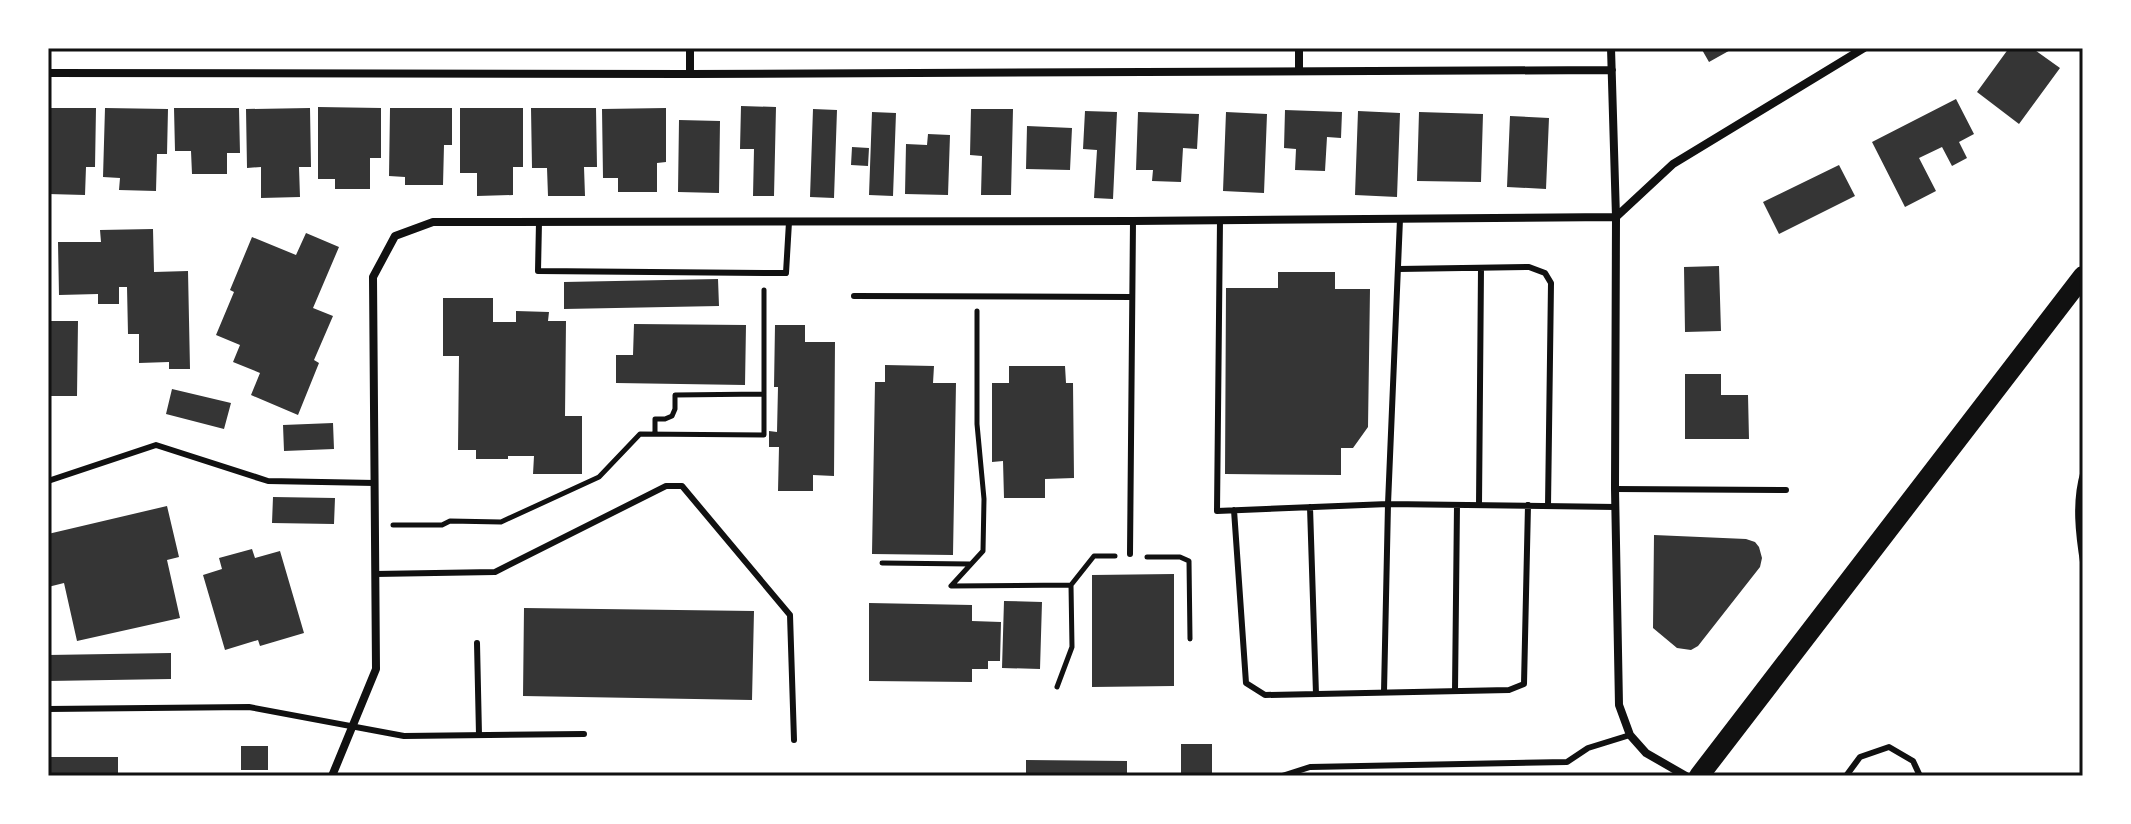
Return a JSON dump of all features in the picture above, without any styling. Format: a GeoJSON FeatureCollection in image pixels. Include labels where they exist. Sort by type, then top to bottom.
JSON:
{"type":"FeatureCollection","features":[{"type":"Feature","properties":{"kind":"main road"},"geometry":{"type":"LineString","coordinates":[[1699,776],[2083,276]]}},
{"type":"Feature","properties":{"kind":"street"},"geometry":{"type":"LineString","coordinates":[[690,48],[690,74]]}},
{"type":"Feature","properties":{"kind":"street"},"geometry":{"type":"LineString","coordinates":[[1299,48],[1299,71]]}},
{"type":"Feature","properties":{"kind":"street"},"geometry":{"type":"LineString","coordinates":[[1611,48],[1616,217],[1615,489],[1619,705],[1630,735],[1646,753],[1686,776]]}},
{"type":"Feature","properties":{"kind":"street"},"geometry":{"type":"LineString","coordinates":[[332,776],[376,669],[373,277],[395,236],[433,222],[1616,217],[1673,164],[1864,48]]}},
{"type":"Feature","properties":{"kind":"street"},"geometry":{"type":"LineString","coordinates":[[48,73],[1612,70]]}},
{"type":"Feature","properties":{"kind":"lane"},"geometry":{"type":"LineString","coordinates":[[1384,692],[1400,219]]}},
{"type":"Feature","properties":{"kind":"lane"},"geometry":{"type":"LineString","coordinates":[[1220,220],[1217,511],[1388,504],[1616,507]]}},
{"type":"Feature","properties":{"kind":"lane"},"geometry":{"type":"LineString","coordinates":[[1130,555],[1133,221]]}},
{"type":"Feature","properties":{"kind":"lane"},"geometry":{"type":"LineString","coordinates":[[539,222],[538,271],[786,273],[789,222]]}},
{"type":"Feature","properties":{"kind":"lane"},"geometry":{"type":"LineString","coordinates":[[1399,269],[1529,267],[1545,273],[1551,283],[1548,506]]}},
{"type":"Feature","properties":{"kind":"lane"},"geometry":{"type":"LineString","coordinates":[[1479,505],[1481,268]]}},
{"type":"Feature","properties":{"kind":"lane"},"geometry":{"type":"LineString","coordinates":[[854,296],[1132,297]]}},
{"type":"Feature","properties":{"kind":"lane"},"geometry":{"type":"LineString","coordinates":[[48,481],[156,445],[268,481],[375,483]]}},
{"type":"Feature","properties":{"kind":"lane"},"geometry":{"type":"LineString","coordinates":[[375,574],[495,572],[666,486],[682,486],[790,615],[794,740]]}},
{"type":"Feature","properties":{"kind":"lane"},"geometry":{"type":"LineString","coordinates":[[1615,489],[1786,490]]}},
{"type":"Feature","properties":{"kind":"lane"},"geometry":{"type":"LineString","coordinates":[[1455,691],[1457,505]]}},
{"type":"Feature","properties":{"kind":"lane"},"geometry":{"type":"LineString","coordinates":[[1234,510],[1246,683],[1265,695],[1509,690],[1524,684],[1528,505]]}},
{"type":"Feature","properties":{"kind":"lane"},"geometry":{"type":"LineString","coordinates":[[1310,507],[1316,694]]}},
{"type":"Feature","properties":{"kind":"lane"},"geometry":{"type":"LineString","coordinates":[[477,643],[479,735]]}},
{"type":"Feature","properties":{"kind":"lane"},"geometry":{"type":"LineString","coordinates":[[48,709],[249,707],[404,736],[584,734]]}},
{"type":"Feature","properties":{"kind":"lane"},"geometry":{"type":"LineString","coordinates":[[1282,776],[1310,767],[1567,762],[1588,748],[1630,735]]}},
{"type":"Feature","properties":{"kind":"lane"},"geometry":{"type":"LineString","coordinates":[[1846,776],[1860,757],[1889,747],[1913,761],[1920,776]]}},
{"type":"Feature","properties":{"kind":"path"},"geometry":{"type":"LineString","coordinates":[[375,526],[442,525],[450,521],[501,522],[599,477],[640,434],[764,435],[764,273]]}},
{"type":"Feature","properties":{"kind":"path"},"geometry":{"type":"LineString","coordinates":[[977,296],[977,424],[984,499],[983,551],[951,586],[1071,585]]}},
{"type":"Feature","properties":{"kind":"path"},"geometry":{"type":"LineString","coordinates":[[655,434],[655,419],[672,416],[675,395],[764,394]]}},
{"type":"Feature","properties":{"kind":"path"},"geometry":{"type":"LineString","coordinates":[[2083,472],[2077,527],[2083,565]]}},
{"type":"Feature","properties":{"kind":"path"},"geometry":{"type":"LineString","coordinates":[[1057,687],[1072,647],[1071,585],[1094,556],[1180,557],[1189,561],[1190,639]]}},
{"type":"Feature","properties":{"kind":"path"},"geometry":{"type":"LineString","coordinates":[[882,563],[971,564]]}},
{"type":"Feature","properties":{"kind":"building"},"geometry":{"type":"Polygon","coordinates":[[[1701,48],[1734,48],[1709,62],[1701,48]]]}},
{"type":"Feature","properties":{"kind":"building"},"geometry":{"type":"Polygon","coordinates":[[[2009,48],[2032,48],[2060,68],[2019,124],[1977,92],[2009,48]]]}},
{"type":"Feature","properties":{"kind":"building"},"geometry":{"type":"Polygon","coordinates":[[[1956,99],[1974,134],[1959,142],[1967,158],[1952,166],[1942,147],[1919,158],[1936,191],[1905,207],[1872,142],[1956,99]]]}},
{"type":"Feature","properties":{"kind":"building"},"geometry":{"type":"Polygon","coordinates":[[[741,106],[776,107],[774,196],[753,196],[754,149],[740,149],[741,106]]]}},
{"type":"Feature","properties":{"kind":"building"},"geometry":{"type":"Polygon","coordinates":[[[318,107],[381,108],[381,158],[370,158],[370,189],[335,189],[335,179],[318,179],[318,107]]]}},
{"type":"Feature","properties":{"kind":"building"},"geometry":{"type":"Polygon","coordinates":[[[48,108],[96,108],[95,167],[86,167],[85,195],[48,194],[48,108]]]}},
{"type":"Feature","properties":{"kind":"building"},"geometry":{"type":"Polygon","coordinates":[[[105,108],[168,109],[167,154],[157,154],[156,191],[119,190],[120,178],[103,177],[105,108]]]}},
{"type":"Feature","properties":{"kind":"building"},"geometry":{"type":"Polygon","coordinates":[[[174,108],[239,108],[240,153],[227,153],[227,174],[192,174],[191,151],[175,151],[174,108]]]}},
{"type":"Feature","properties":{"kind":"building"},"geometry":{"type":"Polygon","coordinates":[[[310,108],[311,167],[299,167],[300,197],[261,198],[261,167],[247,168],[246,109],[310,108]]]}},
{"type":"Feature","properties":{"kind":"building"},"geometry":{"type":"Polygon","coordinates":[[[390,108],[452,108],[452,145],[444,145],[443,185],[405,185],[405,177],[389,176],[390,108]]]}},
{"type":"Feature","properties":{"kind":"building"},"geometry":{"type":"Polygon","coordinates":[[[460,108],[523,108],[523,167],[513,167],[513,195],[477,196],[477,173],[460,173],[460,108]]]}},
{"type":"Feature","properties":{"kind":"building"},"geometry":{"type":"Polygon","coordinates":[[[531,108],[596,108],[597,167],[584,167],[585,196],[548,196],[547,168],[532,168],[531,108]]]}},
{"type":"Feature","properties":{"kind":"building"},"geometry":{"type":"Polygon","coordinates":[[[666,108],[666,162],[657,163],[657,192],[618,192],[618,178],[603,178],[602,109],[666,108]]]}},
{"type":"Feature","properties":{"kind":"building"},"geometry":{"type":"Polygon","coordinates":[[[813,109],[837,110],[834,198],[810,197],[813,109]]]}},
{"type":"Feature","properties":{"kind":"building"},"geometry":{"type":"Polygon","coordinates":[[[971,109],[1013,109],[1011,195],[981,195],[982,156],[970,155],[971,109]]]}},
{"type":"Feature","properties":{"kind":"building"},"geometry":{"type":"Polygon","coordinates":[[[1285,110],[1342,112],[1341,138],[1327,137],[1325,171],[1295,170],[1296,149],[1284,148],[1285,110]]]}},
{"type":"Feature","properties":{"kind":"building"},"geometry":{"type":"Polygon","coordinates":[[[1085,111],[1117,112],[1113,199],[1094,198],[1097,150],[1083,149],[1085,111]]]}},
{"type":"Feature","properties":{"kind":"building"},"geometry":{"type":"Polygon","coordinates":[[[1358,111],[1400,113],[1397,197],[1355,195],[1358,111]]]}},
{"type":"Feature","properties":{"kind":"building"},"geometry":{"type":"Polygon","coordinates":[[[872,112],[896,113],[893,196],[869,195],[872,112]]]}},
{"type":"Feature","properties":{"kind":"building"},"geometry":{"type":"Polygon","coordinates":[[[1138,112],[1199,114],[1197,149],[1183,148],[1181,182],[1152,181],[1153,170],[1136,170],[1138,112]]]}},
{"type":"Feature","properties":{"kind":"building"},"geometry":{"type":"Polygon","coordinates":[[[1226,112],[1267,114],[1264,193],[1223,191],[1226,112]]]}},
{"type":"Feature","properties":{"kind":"building"},"geometry":{"type":"Polygon","coordinates":[[[1419,112],[1483,114],[1481,182],[1417,181],[1419,112]]]}},
{"type":"Feature","properties":{"kind":"building"},"geometry":{"type":"Polygon","coordinates":[[[1510,116],[1549,118],[1546,189],[1507,187],[1510,116]]]}},
{"type":"Feature","properties":{"kind":"building"},"geometry":{"type":"Polygon","coordinates":[[[679,120],[720,121],[719,193],[678,192],[679,120]]]}},
{"type":"Feature","properties":{"kind":"building"},"geometry":{"type":"Polygon","coordinates":[[[1027,126],[1072,128],[1070,170],[1026,169],[1027,126]]]}},
{"type":"Feature","properties":{"kind":"building"},"geometry":{"type":"Polygon","coordinates":[[[928,134],[950,135],[948,195],[905,194],[906,144],[927,145],[928,134]]]}},
{"type":"Feature","properties":{"kind":"building"},"geometry":{"type":"Polygon","coordinates":[[[852,147],[869,148],[868,166],[851,165],[852,147]]]}},
{"type":"Feature","properties":{"kind":"building"},"geometry":{"type":"Polygon","coordinates":[[[1839,165],[1855,196],[1779,234],[1763,202],[1839,165]]]}},
{"type":"Feature","properties":{"kind":"building"},"geometry":{"type":"Polygon","coordinates":[[[153,229],[154,272],[188,271],[190,369],[169,369],[169,362],[139,363],[139,334],[128,334],[127,287],[119,287],[119,304],[98,304],[98,294],[59,295],[58,242],[101,242],[100,230],[153,229]]]}},
{"type":"Feature","properties":{"kind":"building"},"geometry":{"type":"Polygon","coordinates":[[[306,233],[339,247],[313,308],[333,316],[314,360],[319,363],[298,415],[251,395],[260,373],[233,362],[240,345],[216,335],[252,237],[296,255],[306,233]]]}},
{"type":"Feature","properties":{"kind":"building"},"geometry":{"type":"Polygon","coordinates":[[[1719,266],[1721,331],[1685,332],[1684,267],[1719,266]]]}},
{"type":"Feature","properties":{"kind":"building"},"geometry":{"type":"Polygon","coordinates":[[[1278,272],[1335,272],[1335,289],[1370,289],[1368,427],[1353,448],[1341,448],[1341,475],[1225,474],[1226,288],[1278,288],[1278,272]]]}},
{"type":"Feature","properties":{"kind":"building"},"geometry":{"type":"Polygon","coordinates":[[[718,279],[719,306],[564,309],[564,282],[718,279]]]}},
{"type":"Feature","properties":{"kind":"building"},"geometry":{"type":"Polygon","coordinates":[[[443,298],[493,298],[493,322],[516,322],[516,311],[549,312],[548,321],[566,321],[565,416],[582,416],[582,474],[533,474],[534,456],[476,459],[476,450],[458,450],[459,356],[443,356],[443,298]]]}},
{"type":"Feature","properties":{"kind":"building"},"geometry":{"type":"Polygon","coordinates":[[[48,321],[78,321],[77,396],[48,396],[48,321]]]}},
{"type":"Feature","properties":{"kind":"building"},"geometry":{"type":"Polygon","coordinates":[[[634,324],[746,325],[745,385],[616,383],[616,355],[633,355],[634,324]]]}},
{"type":"Feature","properties":{"kind":"building"},"geometry":{"type":"Polygon","coordinates":[[[775,325],[805,325],[805,342],[835,342],[834,476],[813,475],[813,491],[778,491],[779,447],[769,447],[769,431],[777,432],[775,325]]]}},
{"type":"Feature","properties":{"kind":"building"},"geometry":{"type":"Polygon","coordinates":[[[885,365],[934,366],[933,383],[956,383],[953,555],[872,554],[875,382],[885,382],[885,365]]]}},
{"type":"Feature","properties":{"kind":"building"},"geometry":{"type":"Polygon","coordinates":[[[1009,366],[1065,366],[1066,383],[1073,383],[1074,478],[1045,479],[1045,498],[1004,498],[1003,461],[992,462],[992,383],[1009,383],[1009,366]]]}},
{"type":"Feature","properties":{"kind":"building"},"geometry":{"type":"Polygon","coordinates":[[[1685,374],[1721,374],[1721,395],[1748,395],[1749,439],[1685,439],[1685,374]]]}},
{"type":"Feature","properties":{"kind":"building"},"geometry":{"type":"Polygon","coordinates":[[[172,389],[231,403],[224,429],[166,414],[172,389]]]}},
{"type":"Feature","properties":{"kind":"building"},"geometry":{"type":"Polygon","coordinates":[[[333,423],[334,449],[284,451],[283,425],[333,423]]]}},
{"type":"Feature","properties":{"kind":"building"},"geometry":{"type":"Polygon","coordinates":[[[273,497],[335,498],[334,524],[272,523],[273,497]]]}},
{"type":"Feature","properties":{"kind":"building"},"geometry":{"type":"Polygon","coordinates":[[[167,506],[179,557],[167,560],[180,618],[77,641],[64,583],[48,587],[48,534],[167,506]]]}},
{"type":"Feature","properties":{"kind":"building"},"geometry":{"type":"Polygon","coordinates":[[[1654,535],[1746,539],[1759,547],[1762,558],[1760,567],[1698,646],[1691,650],[1677,648],[1653,628],[1654,535]]]}},
{"type":"Feature","properties":{"kind":"building"},"geometry":{"type":"Polygon","coordinates":[[[252,549],[255,558],[280,551],[304,633],[260,646],[258,640],[225,650],[203,575],[222,569],[219,558],[252,549]]]}},
{"type":"Feature","properties":{"kind":"building"},"geometry":{"type":"Polygon","coordinates":[[[1174,574],[1174,686],[1092,687],[1092,575],[1174,574]]]}},
{"type":"Feature","properties":{"kind":"building"},"geometry":{"type":"Polygon","coordinates":[[[1004,601],[1042,602],[1040,669],[1002,668],[1004,601]]]}},
{"type":"Feature","properties":{"kind":"building"},"geometry":{"type":"Polygon","coordinates":[[[869,603],[972,605],[972,621],[1001,622],[1000,661],[988,661],[988,669],[972,669],[972,682],[869,681],[869,603]]]}},
{"type":"Feature","properties":{"kind":"building"},"geometry":{"type":"Polygon","coordinates":[[[524,608],[754,611],[752,700],[523,696],[524,608]]]}},
{"type":"Feature","properties":{"kind":"building"},"geometry":{"type":"Polygon","coordinates":[[[171,653],[171,679],[48,681],[48,655],[171,653]]]}},
{"type":"Feature","properties":{"kind":"building"},"geometry":{"type":"Polygon","coordinates":[[[1181,744],[1212,744],[1212,776],[1181,776],[1181,744]]]}},
{"type":"Feature","properties":{"kind":"building"},"geometry":{"type":"Polygon","coordinates":[[[241,746],[268,746],[268,770],[241,770],[241,746]]]}},
{"type":"Feature","properties":{"kind":"building"},"geometry":{"type":"Polygon","coordinates":[[[48,757],[118,757],[118,776],[48,776],[48,757]]]}},
{"type":"Feature","properties":{"kind":"building"},"geometry":{"type":"Polygon","coordinates":[[[1026,760],[1127,761],[1127,776],[1026,776],[1026,760]]]}}]}
